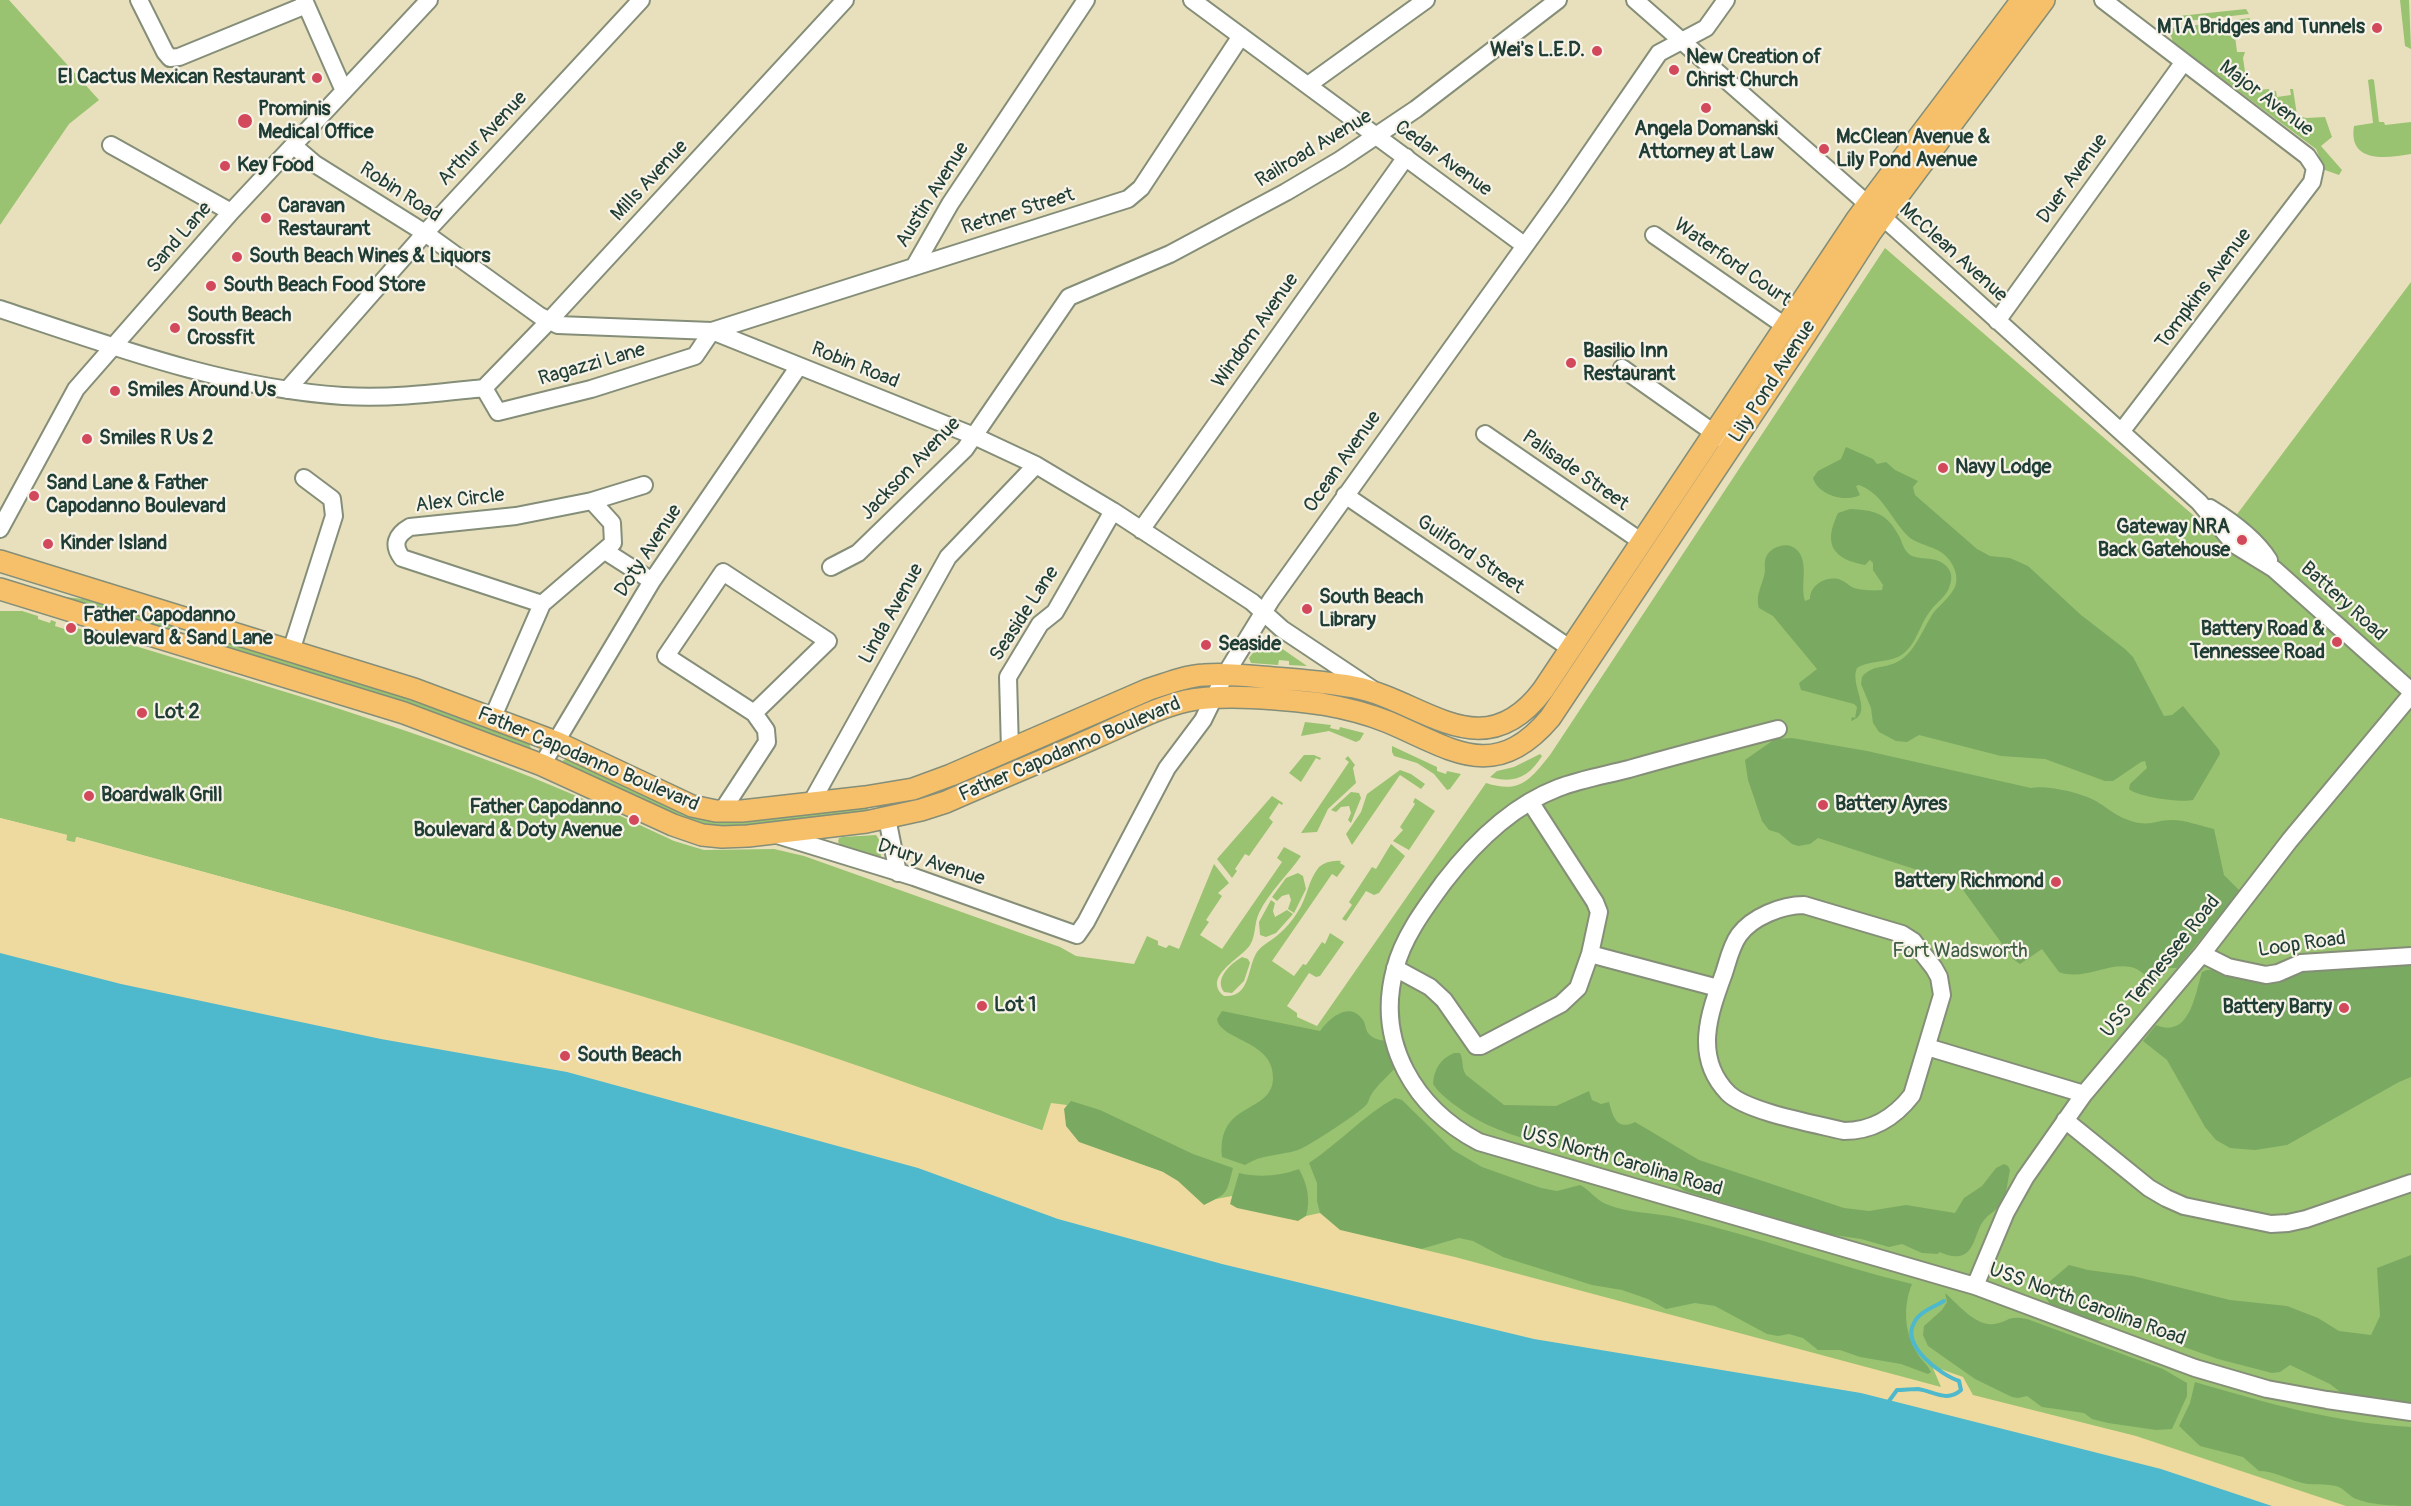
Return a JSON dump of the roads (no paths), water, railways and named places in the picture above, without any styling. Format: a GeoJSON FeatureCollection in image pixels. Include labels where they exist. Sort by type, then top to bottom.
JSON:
{"type":"FeatureCollection","features":[{"type":"Feature","properties":{"kind":"main road","name":"Lily Pond Avenue"},"geometry":{"type":"LineString","coordinates":[[1497,755],[1528,741],[1550,718],[1732,445],[1875,211],[2022,0]]}},
{"type":"Feature","properties":{"kind":"main road","name":"Lily Pond Avenue"},"geometry":{"type":"LineString","coordinates":[[1492,726],[1515,718],[1528,708],[1571,649],[1785,326],[2044,0]]}},
{"type":"Feature","properties":{"kind":"main road","name":"Father Capodanno Boulevard"},"geometry":{"type":"LineString","coordinates":[[0,561],[414,689],[555,742],[692,806],[722,812],[913,789],[945,778],[1161,685],[1204,675],[1325,682],[1356,687],[1380,694],[1451,725],[1476,728],[1492,726]]}},
{"type":"Feature","properties":{"kind":"main road","name":"Father Capodanno Boulevard"},"geometry":{"type":"LineString","coordinates":[[0,589],[382,705],[542,765],[692,832],[722,837],[887,818],[946,802],[1165,708],[1187,701],[1213,699],[1285,701],[1352,710],[1378,718],[1454,751],[1479,756],[1497,755]]}},
{"type":"Feature","properties":{"kind":"main road"},"geometry":{"type":"LineString","coordinates":[[180,643],[187,620]]}},
{"type":"Feature","properties":{"kind":"street"},"geometry":{"type":"LineString","coordinates":[[139,0],[170,58],[179,57],[305,2],[344,92]]}},
{"type":"Feature","properties":{"kind":"street","name":"Sand Lane"},"geometry":{"type":"LineString","coordinates":[[0,529],[76,389],[231,212],[429,0]]}},
{"type":"Feature","properties":{"kind":"street","name":"Arthur Avenue"},"geometry":{"type":"LineString","coordinates":[[287,390],[425,233],[641,0]]}},
{"type":"Feature","properties":{"kind":"street","name":"Mills Avenue"},"geometry":{"type":"LineString","coordinates":[[484,388],[549,321],[845,0]]}},
{"type":"Feature","properties":{"kind":"street","name":"Austin Avenue"},"geometry":{"type":"LineString","coordinates":[[712,331],[914,267],[950,204],[1086,0]]}},
{"type":"Feature","properties":{"kind":"street"},"geometry":{"type":"LineString","coordinates":[[1308,85],[1426,0]]}},
{"type":"Feature","properties":{"kind":"street","name":"Railroad Avenue"},"geometry":{"type":"LineString","coordinates":[[1069,297],[1170,254],[1340,160],[1416,109],[1492,53],[1558,0]]}},
{"type":"Feature","properties":{"kind":"street","name":"McClean Avenue"},"geometry":{"type":"LineString","coordinates":[[1635,0],[1875,211],[2199,502],[2235,545]]}},
{"type":"Feature","properties":{"kind":"street","name":"Ocean Avenue"},"geometry":{"type":"LineString","coordinates":[[1077,935],[1167,768],[1195,733],[1225,675],[1264,612],[1345,495],[1659,53],[1706,28],[1726,0]]}},
{"type":"Feature","properties":{"kind":"street","name":"Major Avenue"},"geometry":{"type":"LineString","coordinates":[[2103,0],[2307,156],[2315,168]]}},
{"type":"Feature","properties":{"kind":"street","name":"Cedar Avenue"},"geometry":{"type":"LineString","coordinates":[[1198,2],[1524,245]]}},
{"type":"Feature","properties":{"kind":"street","name":"Retner Street"},"geometry":{"type":"LineString","coordinates":[[914,267],[1117,203],[1135,195],[1241,36]]}},
{"type":"Feature","properties":{"kind":"street","name":"Duer Avenue"},"geometry":{"type":"LineString","coordinates":[[1996,321],[2183,63]]}},
{"type":"Feature","properties":{"kind":"street"},"geometry":{"type":"LineString","coordinates":[[111,145],[231,212]]}},
{"type":"Feature","properties":{"kind":"street","name":"Robin Road"},"geometry":{"type":"LineString","coordinates":[[294,146],[315,164],[425,233],[549,321],[565,327],[712,331],[974,436],[1036,465],[1113,511],[1252,602],[1282,628],[1380,694]]}},
{"type":"Feature","properties":{"kind":"street","name":"Windom Avenue"},"geometry":{"type":"LineString","coordinates":[[1141,530],[1406,157]]}},
{"type":"Feature","properties":{"kind":"street","name":"Tompkins Avenue"},"geometry":{"type":"LineString","coordinates":[[2121,432],[2312,182],[2315,168]]}},
{"type":"Feature","properties":{"kind":"street","name":"Waterford Court"},"geometry":{"type":"LineString","coordinates":[[1654,235],[1785,326]]}},
{"type":"Feature","properties":{"kind":"street","name":"Jackson Avenue"},"geometry":{"type":"LineString","coordinates":[[831,567],[858,553],[965,449],[1069,297]]}},
{"type":"Feature","properties":{"kind":"street"},"geometry":{"type":"LineString","coordinates":[[0,309],[177,368],[287,390],[345,396],[384,396],[484,388]]}},
{"type":"Feature","properties":{"kind":"street","name":"Ragazzi Lane"},"geometry":{"type":"LineString","coordinates":[[484,388],[498,412],[591,389],[695,356],[712,331]]}},
{"type":"Feature","properties":{"kind":"street","name":"Doty Avenue"},"geometry":{"type":"LineString","coordinates":[[542,765],[652,581],[799,366]]}},
{"type":"Feature","properties":{"kind":"street"},"geometry":{"type":"LineString","coordinates":[[1622,368],[1732,445]]}},
{"type":"Feature","properties":{"kind":"street","name":"Palisade Street"},"geometry":{"type":"LineString","coordinates":[[1485,434],[1642,542]]}},
{"type":"Feature","properties":{"kind":"street","name":"Linda Avenue"},"geometry":{"type":"LineString","coordinates":[[811,803],[948,557],[1036,465]]}},
{"type":"Feature","properties":{"kind":"street"},"geometry":{"type":"LineString","coordinates":[[291,651],[334,516],[332,499],[304,478]]}},
{"type":"Feature","properties":{"kind":"street","name":"Alex Circle"},"geometry":{"type":"LineString","coordinates":[[542,604],[402,558],[396,550],[395,543],[399,536],[410,527],[516,516],[592,501],[644,485]]}},
{"type":"Feature","properties":{"kind":"street","name":"Guilford Street"},"geometry":{"type":"LineString","coordinates":[[1345,495],[1571,649]]}},
{"type":"Feature","properties":{"kind":"street"},"geometry":{"type":"LineString","coordinates":[[492,719],[542,604],[613,543],[612,523],[592,501]]}},
{"type":"Feature","properties":{"kind":"street","name":"Battery Road"},"geometry":{"type":"LineString","coordinates":[[2199,502],[2244,532],[2262,550],[2274,569]]}},
{"type":"Feature","properties":{"kind":"street","name":"Seaside Lane"},"geometry":{"type":"LineString","coordinates":[[1010,750],[1008,677],[1040,624],[1055,612],[1113,511]]}},
{"type":"Feature","properties":{"kind":"street","name":"Battery Road"},"geometry":{"type":"LineString","coordinates":[[2235,545],[2274,569],[2411,693]]}},
{"type":"Feature","properties":{"kind":"street"},"geometry":{"type":"LineString","coordinates":[[605,551],[652,581]]}},
{"type":"Feature","properties":{"kind":"street"},"geometry":{"type":"LineString","coordinates":[[722,812],[767,742],[766,730],[754,713],[666,656],[723,572],[828,641],[754,713]]}},
{"type":"Feature","properties":{"kind":"street","name":"USS Tennessee Road"},"geometry":{"type":"LineString","coordinates":[[1975,1286],[2006,1212],[2025,1178],[2084,1094],[2202,954],[2290,840],[2411,693]]}},
{"type":"Feature","properties":{"kind":"street","name":"USS North Carolina Road"},"geometry":{"type":"LineString","coordinates":[[1778,729],[1558,788],[1497,824],[1457,865],[1406,941],[1395,968],[1390,995],[1394,1041],[1401,1062],[1425,1101],[1460,1132],[1479,1142],[1975,1286],[2195,1368],[2267,1389],[2328,1401],[2411,1412]]}},
{"type":"Feature","properties":{"kind":"street"},"geometry":{"type":"LineString","coordinates":[[1395,968],[1430,987],[1444,1000],[1476,1046],[1481,1046],[1569,998],[1578,988],[1590,954],[1599,912],[1595,902],[1531,802]]}},
{"type":"Feature","properties":{"kind":"street"},"geometry":{"type":"LineString","coordinates":[[887,818],[898,873]]}},
{"type":"Feature","properties":{"kind":"street","name":"Drury Avenue"},"geometry":{"type":"LineString","coordinates":[[771,833],[898,873],[1077,935]]}},
{"type":"Feature","properties":{"kind":"street"},"geometry":{"type":"LineString","coordinates":[[1795,905],[1836,914],[1902,934],[1913,941],[1939,977],[1942,995],[1927,1047],[1912,1095],[1902,1108],[1889,1118],[1860,1130],[1844,1131],[1750,1106],[1728,1093],[1714,1071],[1708,1056],[1706,1040],[1718,988],[1739,935],[1751,924],[1779,909],[1795,905]]}},
{"type":"Feature","properties":{"kind":"street"},"geometry":{"type":"LineString","coordinates":[[1590,954],[1718,988]]}},
{"type":"Feature","properties":{"kind":"street","name":"Loop Road"},"geometry":{"type":"LineString","coordinates":[[2202,954],[2228,967],[2266,975],[2278,973],[2301,963],[2411,956]]}},
{"type":"Feature","properties":{"kind":"street"},"geometry":{"type":"LineString","coordinates":[[1927,1047],[2084,1094]]}},
{"type":"Feature","properties":{"kind":"street"},"geometry":{"type":"LineString","coordinates":[[2065,1120],[2149,1188],[2166,1198],[2184,1206],[2271,1224],[2306,1219],[2411,1183]]}},
{"type":"Feature","properties":{"kind":"water"},"geometry":{"type":"Polygon","coordinates":[[[0,953],[121,984],[381,1039],[567,1072],[918,1168],[1058,1219],[1222,1264],[1534,1339],[1861,1393],[2161,1469],[2272,1506],[0,1506],[0,953]]]}},
{"type":"Feature","properties":{"kind":"waterway"},"geometry":{"type":"LineString","coordinates":[[1889,1401],[1897,1390],[1918,1389],[1945,1396],[1956,1394],[1961,1390],[1959,1381],[1933,1366],[1918,1350],[1911,1332],[1916,1319],[1944,1301]]}},
{"type":"Feature","properties":{"kind":"place","name":"MTA Bridges and Tunnels"},"geometry":{"type":"Point","coordinates":[2377,28]}},
{"type":"Feature","properties":{"kind":"place","name":"Wei's L.E.D."},"geometry":{"type":"Point","coordinates":[1597,51]}},
{"type":"Feature","properties":{"kind":"place","name":"New Creation of Christ Church"},"geometry":{"type":"Point","coordinates":[1674,70]}},
{"type":"Feature","properties":{"kind":"place","name":"El Cactus Mexican Restaurant"},"geometry":{"type":"Point","coordinates":[317,78]}},
{"type":"Feature","properties":{"kind":"place","name":"Angela Domanski Attorney at Law"},"geometry":{"type":"Point","coordinates":[1706,108]}},
{"type":"Feature","properties":{"kind":"place","name":"Prominis Medical Office"},"geometry":{"type":"Point","coordinates":[245,121]}},
{"type":"Feature","properties":{"kind":"place","name":"McClean Avenue & Lily Pond Avenue"},"geometry":{"type":"Point","coordinates":[1824,149]}},
{"type":"Feature","properties":{"kind":"place","name":"Key Food"},"geometry":{"type":"Point","coordinates":[225,166]}},
{"type":"Feature","properties":{"kind":"place","name":"Caravan Restaurant"},"geometry":{"type":"Point","coordinates":[266,218]}},
{"type":"Feature","properties":{"kind":"place","name":"South Beach Wines & Liquors"},"geometry":{"type":"Point","coordinates":[237,257]}},
{"type":"Feature","properties":{"kind":"place","name":"South Beach Food Store"},"geometry":{"type":"Point","coordinates":[211,286]}},
{"type":"Feature","properties":{"kind":"place","name":"South Beach Crossfit"},"geometry":{"type":"Point","coordinates":[175,328]}},
{"type":"Feature","properties":{"kind":"place","name":"Basilio Inn Restaurant"},"geometry":{"type":"Point","coordinates":[1571,363]}},
{"type":"Feature","properties":{"kind":"place","name":"Smiles Around Us"},"geometry":{"type":"Point","coordinates":[115,391]}},
{"type":"Feature","properties":{"kind":"place","name":"Smiles R Us 2"},"geometry":{"type":"Point","coordinates":[87,439]}},
{"type":"Feature","properties":{"kind":"place","name":"Navy Lodge"},"geometry":{"type":"Point","coordinates":[1943,468]}},
{"type":"Feature","properties":{"kind":"place","name":"Sand Lane & Father Capodanno Boulevard"},"geometry":{"type":"Point","coordinates":[34,496]}},
{"type":"Feature","properties":{"kind":"place","name":"Gateway NRA Back Gatehouse"},"geometry":{"type":"Point","coordinates":[2242,540]}},
{"type":"Feature","properties":{"kind":"place","name":"Kinder Island"},"geometry":{"type":"Point","coordinates":[48,544]}},
{"type":"Feature","properties":{"kind":"place","name":"South Beach Library"},"geometry":{"type":"Point","coordinates":[1307,609]}},
{"type":"Feature","properties":{"kind":"place","name":"Father Capodanno Boulevard & Sand Lane"},"geometry":{"type":"Point","coordinates":[71,628]}},
{"type":"Feature","properties":{"kind":"place","name":"Battery Road & Tennessee Road"},"geometry":{"type":"Point","coordinates":[2337,642]}},
{"type":"Feature","properties":{"kind":"place","name":"Seaside"},"geometry":{"type":"Point","coordinates":[1206,645]}},
{"type":"Feature","properties":{"kind":"place","name":"Lot 2"},"geometry":{"type":"Point","coordinates":[142,713]}},
{"type":"Feature","properties":{"kind":"place","name":"Boardwalk Grill"},"geometry":{"type":"Point","coordinates":[89,796]}},
{"type":"Feature","properties":{"kind":"place","name":"Battery Ayres"},"geometry":{"type":"Point","coordinates":[1823,805]}},
{"type":"Feature","properties":{"kind":"place","name":"Father Capodanno Boulevard & Doty Avenue"},"geometry":{"type":"Point","coordinates":[634,820]}},
{"type":"Feature","properties":{"kind":"place","name":"Battery Richmond"},"geometry":{"type":"Point","coordinates":[2056,882]}},
{"type":"Feature","properties":{"kind":"place","name":"Lot 1"},"geometry":{"type":"Point","coordinates":[982,1006]}},
{"type":"Feature","properties":{"kind":"place","name":"Battery Barry"},"geometry":{"type":"Point","coordinates":[2344,1008]}},
{"type":"Feature","properties":{"kind":"place","name":"South Beach"},"geometry":{"type":"Point","coordinates":[565,1056]}},
{"type":"Feature","properties":{"kind":"park label","name":"Fort Wadsworth"},"geometry":{"type":"Point","coordinates":[1960,952]}}]}
